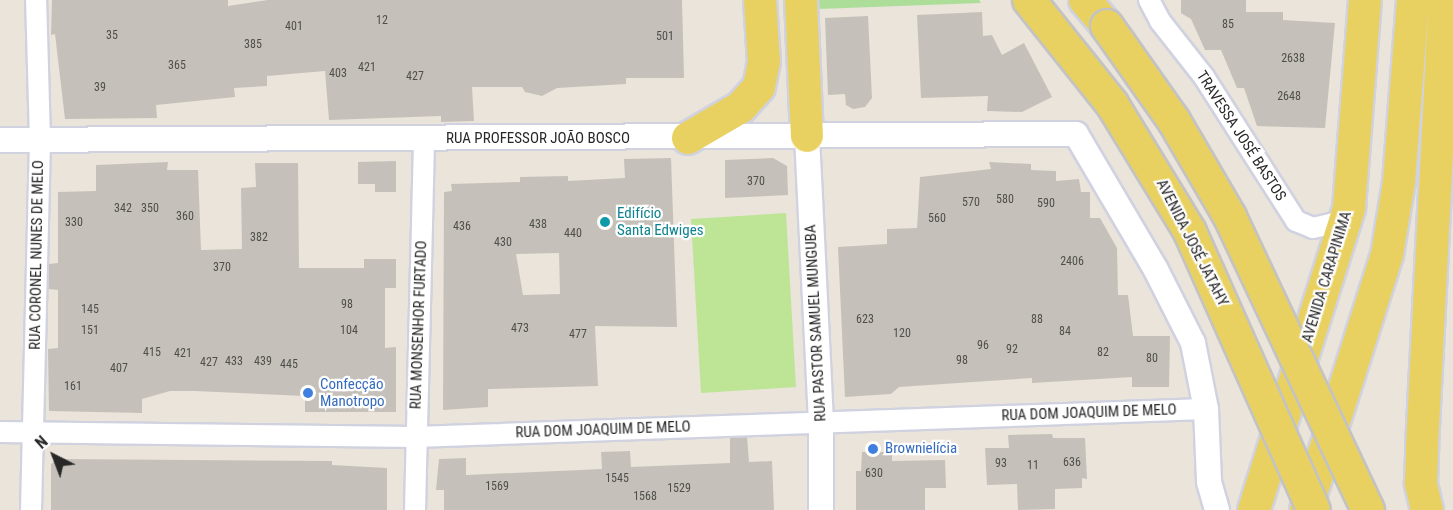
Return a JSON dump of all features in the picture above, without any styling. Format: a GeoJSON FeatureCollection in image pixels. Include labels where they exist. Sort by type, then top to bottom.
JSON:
{"type":"FeatureCollection","features":[{"type":"Feature","properties":{"kind":"main road"},"geometry":{"type":"LineString","coordinates":[[688,138],[741,107],[759,87],[764,62],[760,0]]}},
{"type":"Feature","properties":{"kind":"main road"},"geometry":{"type":"LineString","coordinates":[[801,0],[807,136]]}},
{"type":"Feature","properties":{"kind":"main road","name":"AVENIDA JOSÉ JATAHY"},"geometry":{"type":"LineString","coordinates":[[1029,0],[1112,104],[1190,232],[1314,510]]}},
{"type":"Feature","properties":{"kind":"main road"},"geometry":{"type":"LineString","coordinates":[[1085,0],[1155,92],[1230,217],[1368,510]]}},
{"type":"Feature","properties":{"kind":"main road","name":"AVENIDA CARAPINIMA"},"geometry":{"type":"LineString","coordinates":[[1254,510],[1349,208],[1365,0]]}},
{"type":"Feature","properties":{"kind":"main road"},"geometry":{"type":"LineString","coordinates":[[1306,510],[1387,255],[1400,182],[1413,0]]}},
{"type":"Feature","properties":{"kind":"main road"},"geometry":{"type":"LineString","coordinates":[[1427,510],[1421,483],[1422,447],[1444,0]]}},
{"type":"Feature","properties":{"kind":"street","name":"RUA CORONEL NUNES DE MELO"},"geometry":{"type":"LineString","coordinates":[[31,510],[40,140],[36,0]]}},
{"type":"Feature","properties":{"kind":"street","name":"TRAVESSA JOSÉ BASTOS"},"geometry":{"type":"LineString","coordinates":[[1149,0],[1160,21],[1204,77],[1296,221],[1313,228],[1335,224],[1349,208]]}},
{"type":"Feature","properties":{"kind":"street","name":"RUA PROFESSOR JOÃO BOSCO"},"geometry":{"type":"LineString","coordinates":[[0,140],[424,140],[1076,134],[1156,270],[1193,343],[1206,409]]}},
{"type":"Feature","properties":{"kind":"street","name":"RUA PASTOR SAMUEL MUNGUBA"},"geometry":{"type":"LineString","coordinates":[[807,136],[821,421],[821,510]]}},
{"type":"Feature","properties":{"kind":"street","name":"RUA MONSENHOR FURTADO"},"geometry":{"type":"LineString","coordinates":[[415,510],[424,140]]}},
{"type":"Feature","properties":{"kind":"street","name":"RUA DOM JOAQUIM DE MELO"},"geometry":{"type":"LineString","coordinates":[[0,432],[416,437],[1206,409]]}},
{"type":"Feature","properties":{"kind":"street"},"geometry":{"type":"LineString","coordinates":[[1206,409],[1209,482],[1217,510]]}},
{"type":"Feature","properties":{"kind":"green space"},"geometry":{"type":"Polygon","coordinates":[[[819,0],[979,0],[981,3],[818,9],[819,0]]]}},
{"type":"Feature","properties":{"kind":"green space"},"geometry":{"type":"Polygon","coordinates":[[[786,213],[796,387],[701,393],[691,219],[786,213]]]}},
{"type":"Feature","properties":{"kind":"building"},"geometry":{"type":"Polygon","coordinates":[[[52,0],[228,0],[228,6],[268,0],[682,0],[684,78],[626,78],[626,84],[557,88],[542,96],[525,92],[522,87],[472,87],[474,121],[441,122],[441,116],[329,120],[325,71],[267,76],[267,86],[234,88],[235,97],[156,105],[157,118],[65,119],[55,34],[51,35],[52,0]]]}},
{"type":"Feature","properties":{"kind":"building"},"geometry":{"type":"Polygon","coordinates":[[[1181,0],[1246,0],[1246,12],[1283,12],[1283,20],[1335,23],[1325,128],[1257,126],[1244,88],[1237,88],[1221,50],[1205,50],[1191,19],[1181,13],[1181,0]]]}},
{"type":"Feature","properties":{"kind":"building"},"geometry":{"type":"Polygon","coordinates":[[[982,12],[983,36],[992,35],[1002,55],[1024,43],[1052,97],[1022,112],[987,111],[988,96],[921,98],[917,15],[982,12]]]}},
{"type":"Feature","properties":{"kind":"building"},"geometry":{"type":"Polygon","coordinates":[[[868,16],[872,98],[865,107],[853,109],[846,105],[845,94],[828,95],[825,18],[868,16]]]}},
{"type":"Feature","properties":{"kind":"building"},"geometry":{"type":"Polygon","coordinates":[[[671,158],[677,327],[595,326],[598,386],[488,389],[488,407],[443,410],[444,192],[452,191],[451,184],[520,182],[520,177],[568,176],[568,181],[625,178],[624,159],[671,158]],[[559,253],[516,254],[523,295],[560,294],[559,253]]]}},
{"type":"Feature","properties":{"kind":"building"},"geometry":{"type":"Polygon","coordinates":[[[773,158],[787,166],[788,195],[725,198],[725,160],[773,158]]]}},
{"type":"Feature","properties":{"kind":"building"},"geometry":{"type":"Polygon","coordinates":[[[396,161],[396,192],[375,192],[375,184],[358,184],[358,162],[396,161]]]}},
{"type":"Feature","properties":{"kind":"building"},"geometry":{"type":"Polygon","coordinates":[[[168,162],[167,170],[198,170],[201,250],[242,249],[241,188],[256,187],[255,163],[298,163],[299,268],[364,268],[364,259],[396,259],[396,288],[385,288],[385,348],[396,347],[396,412],[305,412],[305,396],[195,391],[170,391],[142,399],[142,413],[49,411],[48,349],[58,348],[58,290],[48,289],[49,264],[58,263],[58,192],[96,191],[96,165],[168,162]]]}},
{"type":"Feature","properties":{"kind":"building"},"geometry":{"type":"Polygon","coordinates":[[[989,162],[1031,164],[1031,170],[1056,171],[1056,181],[1079,179],[1081,192],[1090,192],[1090,218],[1100,218],[1117,248],[1118,295],[1128,295],[1133,336],[1170,336],[1169,387],[1132,387],[1132,377],[1032,383],[1032,378],[899,387],[891,394],[845,397],[838,247],[887,244],[887,229],[917,228],[920,177],[991,169],[989,162]]]}},
{"type":"Feature","properties":{"kind":"building"},"geometry":{"type":"Polygon","coordinates":[[[1052,434],[1053,438],[1085,438],[1087,479],[1082,478],[1082,488],[1055,489],[1055,509],[1018,510],[1017,484],[987,485],[985,448],[1009,448],[1008,435],[1052,434]]]}},
{"type":"Feature","properties":{"kind":"building"},"geometry":{"type":"Polygon","coordinates":[[[747,437],[749,462],[772,461],[774,510],[444,510],[444,490],[436,490],[439,459],[466,458],[466,475],[602,469],[601,452],[630,451],[631,467],[730,463],[730,438],[747,437]]]}},
{"type":"Feature","properties":{"kind":"building"},"geometry":{"type":"Polygon","coordinates":[[[862,452],[892,452],[892,461],[945,460],[946,488],[925,488],[925,510],[856,510],[856,471],[861,471],[862,452]]]}},
{"type":"Feature","properties":{"kind":"building"},"geometry":{"type":"Polygon","coordinates":[[[58,459],[332,461],[332,465],[387,468],[387,510],[51,510],[51,464],[58,459]]]}},
{"type":"Feature","properties":{"kind":"place","name":"Edifício Santa Edwiges"},"geometry":{"type":"Point","coordinates":[605,222]}},
{"type":"Feature","properties":{"kind":"place","name":"Confecção Manotropo"},"geometry":{"type":"Point","coordinates":[308,393]}},
{"type":"Feature","properties":{"kind":"place","name":"Brownielícia"},"geometry":{"type":"Point","coordinates":[873,449]}}]}
